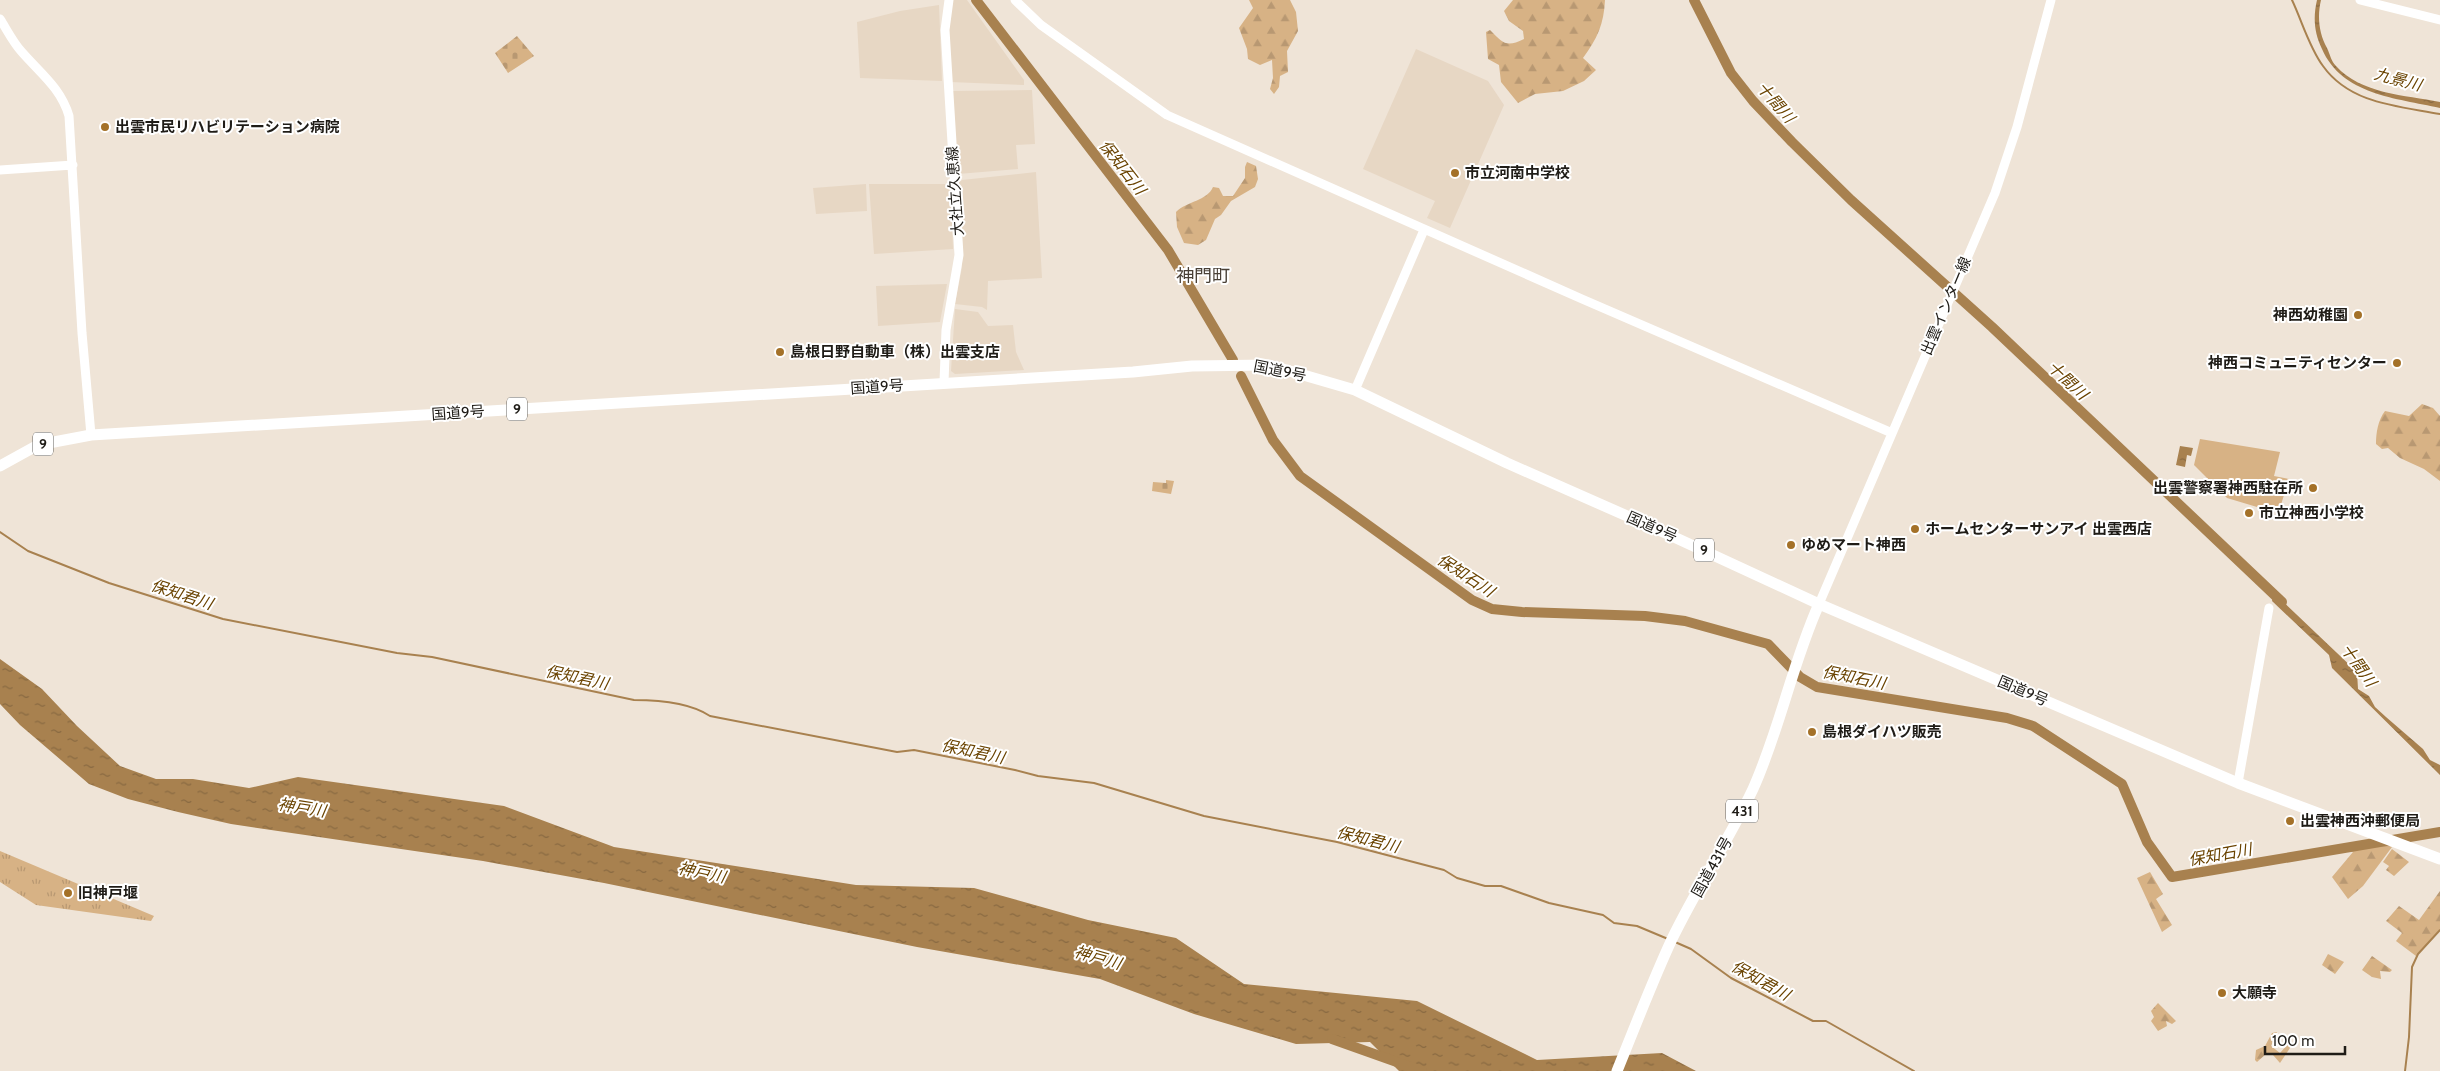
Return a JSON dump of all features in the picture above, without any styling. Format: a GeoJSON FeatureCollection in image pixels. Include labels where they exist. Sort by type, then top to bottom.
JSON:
{"type":"FeatureCollection","features":[{"type":"Feature","properties":{"kind":"highway","name":"国道9号"},"geometry":{"type":"LineString","coordinates":[[0,466],[38,445],[91,436],[1238,364],[1268,365],[1355,390],[1507,463],[1661,530],[1819,604],[2238,783],[2440,859]]}},
{"type":"Feature","properties":{"kind":"highway","name":"国道431号"},"geometry":{"type":"LineString","coordinates":[[1617,1071],[1672,938],[1727,841],[1753,788],[1770,747],[1793,670],[1819,604]]}},
{"type":"Feature","properties":{"kind":"street","name":"大社立久恵線"},"geometry":{"type":"LineString","coordinates":[[944,382],[946,330],[959,255],[945,30],[949,0]]}},
{"type":"Feature","properties":{"kind":"street"},"geometry":{"type":"LineString","coordinates":[[1014,0],[1040,24],[1164,114],[1424,230],[1892,433]]}},
{"type":"Feature","properties":{"kind":"street","name":"出雲インター線"},"geometry":{"type":"LineString","coordinates":[[1819,604],[2006,164],[2051,0]]}},
{"type":"Feature","properties":{"kind":"street"},"geometry":{"type":"LineString","coordinates":[[2360,0],[2440,20]]}},
{"type":"Feature","properties":{"kind":"street"},"geometry":{"type":"LineString","coordinates":[[0,19],[20,50],[56,88],[65,102],[69,116],[74,165],[82,333],[91,436]]}},
{"type":"Feature","properties":{"kind":"street"},"geometry":{"type":"LineString","coordinates":[[0,170],[74,165]]}},
{"type":"Feature","properties":{"kind":"street"},"geometry":{"type":"LineString","coordinates":[[1355,390],[1424,230]]}},
{"type":"Feature","properties":{"kind":"street"},"geometry":{"type":"LineString","coordinates":[[2238,783],[2270,608]]}},
{"type":"Feature","properties":{"kind":"shaded area"},"geometry":{"type":"Polygon","coordinates":[[[952,0],[967,0],[1024,80],[1024,85],[950,82],[948,30],[952,0]]]}},
{"type":"Feature","properties":{"kind":"shaded area"},"geometry":{"type":"Polygon","coordinates":[[[939,5],[942,81],[860,78],[857,22],[900,11],[939,5]]]}},
{"type":"Feature","properties":{"kind":"shaded area"},"geometry":{"type":"Polygon","coordinates":[[[1416,49],[1488,81],[1504,105],[1450,228],[1427,218],[1435,201],[1363,169],[1416,49]]]}},
{"type":"Feature","properties":{"kind":"shaded area"},"geometry":{"type":"Polygon","coordinates":[[[1032,90],[1035,144],[1016,145],[1018,169],[958,174],[952,91],[1032,90]]]}},
{"type":"Feature","properties":{"kind":"shaded area"},"geometry":{"type":"Polygon","coordinates":[[[1036,172],[1042,278],[988,281],[987,310],[982,307],[955,304],[962,267],[958,183],[962,180],[1036,172]]]}},
{"type":"Feature","properties":{"kind":"shaded area"},"geometry":{"type":"Polygon","coordinates":[[[866,184],[867,211],[816,214],[813,188],[866,184]]]}},
{"type":"Feature","properties":{"kind":"shaded area"},"geometry":{"type":"Polygon","coordinates":[[[869,184],[951,184],[953,249],[874,254],[869,184]]]}},
{"type":"Feature","properties":{"kind":"shaded area"},"geometry":{"type":"Polygon","coordinates":[[[947,284],[940,322],[878,326],[876,286],[947,284]]]}},
{"type":"Feature","properties":{"kind":"shaded area"},"geometry":{"type":"Polygon","coordinates":[[[955,309],[978,312],[988,326],[1013,325],[1016,352],[1024,370],[955,374],[951,371],[955,309]]]}},
{"type":"Feature","properties":{"kind":"green space"},"geometry":{"type":"Polygon","coordinates":[[[1249,0],[1290,0],[1296,12],[1298,31],[1287,51],[1288,72],[1280,76],[1279,87],[1274,94],[1270,89],[1273,78],[1272,60],[1260,65],[1248,59],[1247,49],[1239,28],[1253,8],[1249,0]]]}},
{"type":"Feature","properties":{"kind":"green space"},"geometry":{"type":"Polygon","coordinates":[[[1513,0],[1605,0],[1599,31],[1583,58],[1596,70],[1584,81],[1563,91],[1535,94],[1518,103],[1501,82],[1499,65],[1488,59],[1486,32],[1490,30],[1502,41],[1509,44],[1524,39],[1523,31],[1509,21],[1504,11],[1513,0]]]}},
{"type":"Feature","properties":{"kind":"green space"},"geometry":{"type":"Polygon","coordinates":[[[517,36],[534,56],[508,73],[495,53],[517,36]]]}},
{"type":"Feature","properties":{"kind":"green space"},"geometry":{"type":"Polygon","coordinates":[[[1247,162],[1256,166],[1258,179],[1255,187],[1231,201],[1221,215],[1215,219],[1206,240],[1198,245],[1184,243],[1177,227],[1176,212],[1202,198],[1213,187],[1219,188],[1223,196],[1233,196],[1245,178],[1247,162]]]}},
{"type":"Feature","properties":{"kind":"green space"},"geometry":{"type":"Polygon","coordinates":[[[2422,404],[2433,408],[2440,416],[2440,481],[2424,469],[2400,458],[2388,448],[2382,449],[2376,444],[2378,427],[2385,411],[2409,416],[2422,404]]]}},
{"type":"Feature","properties":{"kind":"green space"},"geometry":{"type":"Polygon","coordinates":[[[2200,439],[2280,452],[2274,476],[2289,479],[2279,511],[2227,498],[2194,465],[2200,439]]]}},
{"type":"Feature","properties":{"kind":"green space"},"geometry":{"type":"Polygon","coordinates":[[[1166,480],[1174,481],[1171,494],[1152,491],[1153,482],[1166,483],[1166,480]]]}},
{"type":"Feature","properties":{"kind":"green space"},"geometry":{"type":"Polygon","coordinates":[[[2379,842],[2392,847],[2363,886],[2348,899],[2332,877],[2353,852],[2347,851],[2350,848],[2379,842]]]}},
{"type":"Feature","properties":{"kind":"green space"},"geometry":{"type":"Polygon","coordinates":[[[2392,849],[2409,862],[2394,876],[2386,870],[2389,866],[2383,862],[2392,849]]]}},
{"type":"Feature","properties":{"kind":"green space"},"geometry":{"type":"Polygon","coordinates":[[[0,851],[154,916],[151,921],[36,905],[0,882],[0,851]]]}},
{"type":"Feature","properties":{"kind":"green space"},"geometry":{"type":"Polygon","coordinates":[[[2150,872],[2163,894],[2156,899],[2172,925],[2162,932],[2137,878],[2150,872]]]}},
{"type":"Feature","properties":{"kind":"green space"},"geometry":{"type":"Polygon","coordinates":[[[2440,891],[2440,929],[2416,956],[2396,941],[2402,933],[2386,921],[2399,906],[2419,920],[2440,891]]]}},
{"type":"Feature","properties":{"kind":"green space"},"geometry":{"type":"Polygon","coordinates":[[[2328,954],[2344,962],[2335,974],[2322,965],[2328,954]]]}},
{"type":"Feature","properties":{"kind":"green space"},"geometry":{"type":"Polygon","coordinates":[[[2372,956],[2392,970],[2390,972],[2380,971],[2381,979],[2372,977],[2362,970],[2372,956]]]}},
{"type":"Feature","properties":{"kind":"green space"},"geometry":{"type":"Polygon","coordinates":[[[2158,1003],[2176,1021],[2172,1024],[2166,1021],[2167,1026],[2158,1031],[2151,1021],[2154,1017],[2151,1011],[2158,1003]]]}},
{"type":"Feature","properties":{"kind":"green space"},"geometry":{"type":"Polygon","coordinates":[[[2277,1032],[2271,1046],[2280,1053],[2289,1043],[2292,1045],[2280,1063],[2273,1055],[2266,1054],[2257,1062],[2255,1060],[2256,1050],[2265,1046],[2272,1033],[2277,1032]]]}},
{"type":"Feature","properties":{"kind":"water"},"geometry":{"type":"Polygon","coordinates":[[[2317,0],[2321,0],[2319,19],[2324,42],[2334,64],[2346,75],[2371,88],[2384,92],[2440,102],[2440,108],[2372,92],[2343,76],[2331,64],[2317,37],[2315,13],[2317,0]]]}},
{"type":"Feature","properties":{"kind":"water"},"geometry":{"type":"Polygon","coordinates":[[[2180,446],[2193,448],[2191,456],[2187,455],[2185,467],[2176,465],[2180,446]]]}},
{"type":"Feature","properties":{"kind":"water"},"geometry":{"type":"Polygon","coordinates":[[[2274,593],[2357,672],[2358,689],[2369,696],[2375,707],[2423,749],[2430,760],[2440,765],[2440,775],[2332,668],[2329,655],[2272,601],[2274,593]]]}},
{"type":"Feature","properties":{"kind":"water"},"geometry":{"type":"Polygon","coordinates":[[[0,659],[42,689],[77,726],[120,766],[156,779],[193,779],[249,788],[298,777],[504,806],[614,847],[856,885],[974,888],[1088,920],[1176,938],[1244,984],[1417,1001],[1537,1060],[1662,1053],[1696,1071],[1399,1071],[1370,1042],[1296,1044],[1194,1014],[1100,979],[917,947],[604,883],[483,861],[231,824],[178,812],[128,799],[89,784],[20,725],[0,704],[0,659]]]}},
{"type":"Feature","properties":{"kind":"waterway","name":"保知石川"},"geometry":{"type":"LineString","coordinates":[[976,0],[1168,250],[1233,360]]}},
{"type":"Feature","properties":{"kind":"waterway","name":"十間川"},"geometry":{"type":"LineString","coordinates":[[1694,0],[1731,73],[1753,101],[1792,142],[1851,200],[1992,327],[2282,602]]}},
{"type":"Feature","properties":{"kind":"waterway"},"geometry":{"type":"LineString","coordinates":[[2292,0],[2314,51],[2334,79],[2361,96],[2376,101],[2440,114]]}},
{"type":"Feature","properties":{"kind":"waterway","name":"保知石川"},"geometry":{"type":"LineString","coordinates":[[1241,376],[1273,440],[1300,476],[1472,600],[1492,609],[1522,612],[1645,616],[1685,621],[1768,644],[1800,677],[1817,687],[2007,718],[2033,726],[2122,784],[2147,842],[2172,877],[2440,832]]}},
{"type":"Feature","properties":{"kind":"waterway","name":"保知君川"},"geometry":{"type":"LineString","coordinates":[[0,532],[28,551],[109,583],[223,619],[397,653],[432,657],[634,700],[674,703],[702,711],[710,716],[897,752],[914,750],[1038,776],[1094,783],[1204,816],[1337,842],[1444,870],[1457,878],[1485,886],[1501,886],[1549,903],[1603,915],[1614,923],[1637,926],[1668,939]]}},
{"type":"Feature","properties":{"kind":"waterway","name":"保知君川"},"geometry":{"type":"LineString","coordinates":[[2405,1071],[2409,1037],[2412,967],[2418,954],[2440,930]]}},
{"type":"Feature","properties":{"kind":"waterway","name":"保知君川"},"geometry":{"type":"LineString","coordinates":[[1675,942],[1691,949],[1731,978],[1813,1021],[1826,1021],[1914,1071]]}},
{"type":"Feature","properties":{"kind":"waterway","name":"神戸川"},"geometry":{"type":"LineString","coordinates":[[1332,1039],[1422,1071]]}},
{"type":"Feature","properties":{"kind":"place","name":"出雲市民リハビリテーション病院"},"geometry":{"type":"Point","coordinates":[105,127]}},
{"type":"Feature","properties":{"kind":"place","name":"市立河南中学校"},"geometry":{"type":"Point","coordinates":[1455,173]}},
{"type":"Feature","properties":{"kind":"place","name":"神西幼稚園"},"geometry":{"type":"Point","coordinates":[2358,315]}},
{"type":"Feature","properties":{"kind":"place","name":"島根日野自動車（株）出雲支店"},"geometry":{"type":"Point","coordinates":[780,352]}},
{"type":"Feature","properties":{"kind":"place","name":"神西コミュニティセンター"},"geometry":{"type":"Point","coordinates":[2397,363]}},
{"type":"Feature","properties":{"kind":"place","name":"出雲警察署神西駐在所"},"geometry":{"type":"Point","coordinates":[2313,488]}},
{"type":"Feature","properties":{"kind":"place","name":"市立神西小学校"},"geometry":{"type":"Point","coordinates":[2249,513]}},
{"type":"Feature","properties":{"kind":"place","name":"ホームセンターサンアイ 出雲西店"},"geometry":{"type":"Point","coordinates":[1915,529]}},
{"type":"Feature","properties":{"kind":"place","name":"ゆめマート神西"},"geometry":{"type":"Point","coordinates":[1791,545]}},
{"type":"Feature","properties":{"kind":"place","name":"島根ダイハツ販売"},"geometry":{"type":"Point","coordinates":[1812,732]}},
{"type":"Feature","properties":{"kind":"place","name":"出雲神西沖郵便局"},"geometry":{"type":"Point","coordinates":[2290,821]}},
{"type":"Feature","properties":{"kind":"place","name":"旧神戸堰"},"geometry":{"type":"Point","coordinates":[68,893]}},
{"type":"Feature","properties":{"kind":"place","name":"大願寺"},"geometry":{"type":"Point","coordinates":[2222,993]}},
{"type":"Feature","properties":{"kind":"district","name":"神門町"},"geometry":{"type":"Point","coordinates":[1203,276]}},
{"type":"Feature","properties":{"kind":"water label","name":"九景川"},"geometry":{"type":"Point","coordinates":[2398,79]}}]}
